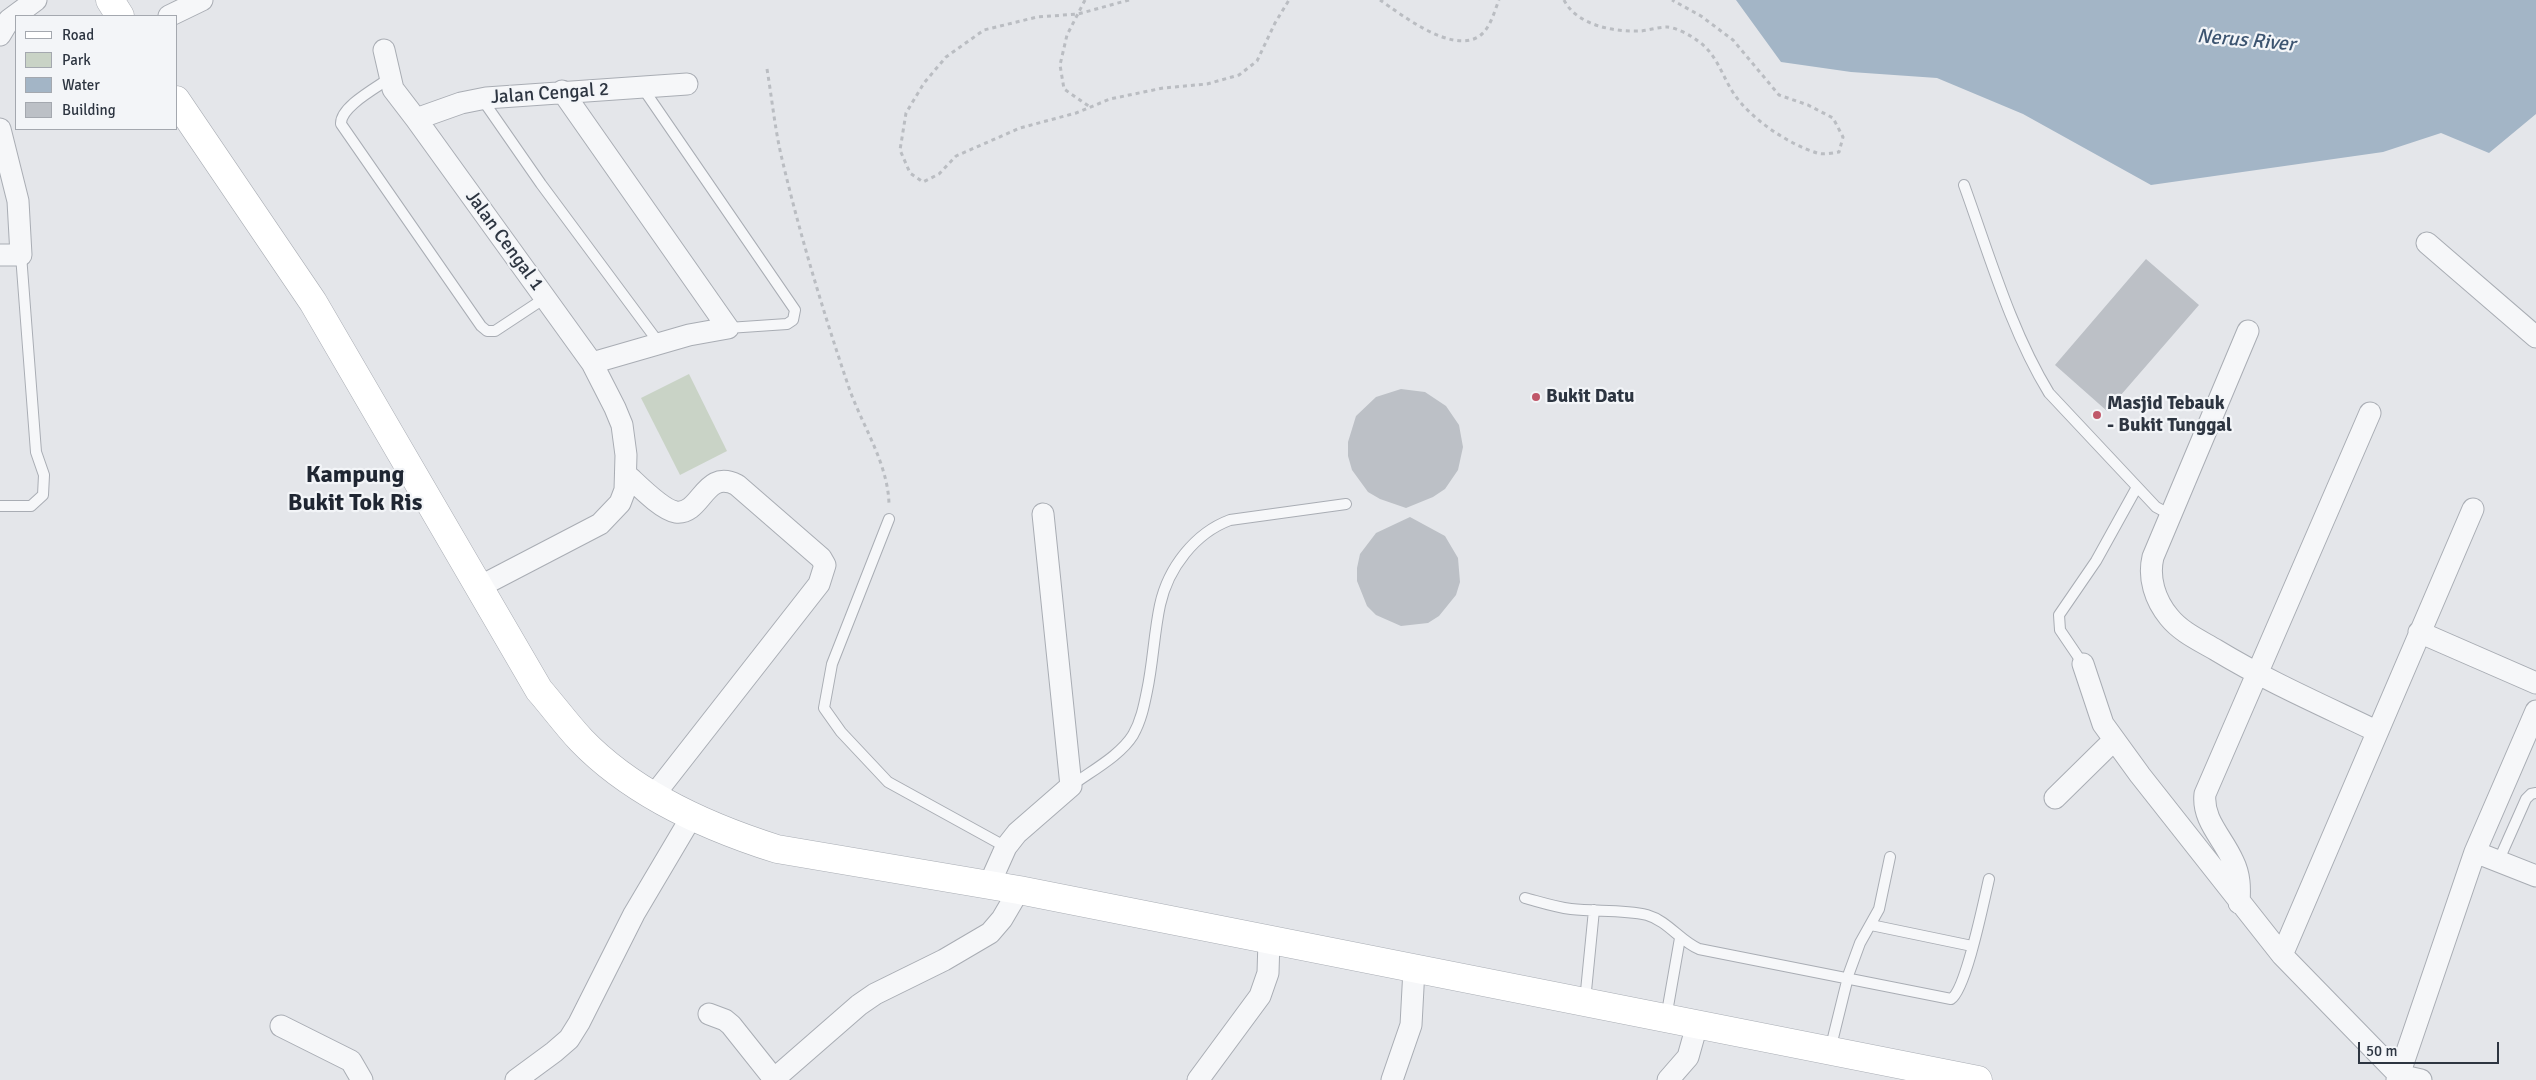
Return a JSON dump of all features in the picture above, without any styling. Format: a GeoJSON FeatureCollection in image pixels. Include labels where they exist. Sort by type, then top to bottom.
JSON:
{"type":"FeatureCollection","features":[{"type":"Feature","properties":{"kind":"street"},"geometry":{"type":"LineString","coordinates":[[16,15],[36,0]]}},
{"type":"Feature","properties":{"kind":"street"},"geometry":{"type":"LineString","coordinates":[[110,0],[119,15]]}},
{"type":"Feature","properties":{"kind":"street"},"geometry":{"type":"LineString","coordinates":[[171,15],[202,0]]}},
{"type":"Feature","properties":{"kind":"street"},"geometry":{"type":"LineString","coordinates":[[0,35],[9,20],[15,16]]}},
{"type":"Feature","properties":{"kind":"street","name":"Jalan Cengal 1"},"geometry":{"type":"LineString","coordinates":[[384,50],[390,78],[396,94],[592,362],[622,425],[627,475],[625,490],[620,503],[600,524],[479,586]]}},
{"type":"Feature","properties":{"kind":"street","name":"Jalan Cengal 2"},"geometry":{"type":"LineString","coordinates":[[416,119],[435,110],[482,99],[687,84]]}},
{"type":"Feature","properties":{"kind":"street"},"geometry":{"type":"LineString","coordinates":[[562,92],[728,328],[659,343],[592,362]]}},
{"type":"Feature","properties":{"kind":"street"},"geometry":{"type":"LineString","coordinates":[[178,103],[313,302],[539,690],[581,740],[612,768],[654,795],[692,816],[777,849],[1019,890],[1978,1080]]}},
{"type":"Feature","properties":{"kind":"street"},"geometry":{"type":"LineString","coordinates":[[0,129],[18,201],[10,255]]}},
{"type":"Feature","properties":{"kind":"street"},"geometry":{"type":"LineString","coordinates":[[2427,243],[2536,338]]}},
{"type":"Feature","properties":{"kind":"street"},"geometry":{"type":"LineString","coordinates":[[2248,331],[2152,557],[2150,570],[2159,604],[2182,630],[2255,674],[2376,731]]}},
{"type":"Feature","properties":{"kind":"street"},"geometry":{"type":"LineString","coordinates":[[2239,903],[2239,876],[2233,861],[2210,821],[2204,803],[2205,794],[2255,674],[2370,413]]}},
{"type":"Feature","properties":{"kind":"street"},"geometry":{"type":"LineString","coordinates":[[627,475],[666,507],[675,512],[687,510],[715,482],[730,481],[820,558],[824,565],[819,584],[654,795]]}},
{"type":"Feature","properties":{"kind":"street"},"geometry":{"type":"LineString","coordinates":[[2282,955],[2472,509]]}},
{"type":"Feature","properties":{"kind":"street"},"geometry":{"type":"LineString","coordinates":[[989,885],[1006,847],[1017,833],[1072,786],[1042,514]]}},
{"type":"Feature","properties":{"kind":"street"},"geometry":{"type":"LineString","coordinates":[[2419,632],[2536,683]]}},
{"type":"Feature","properties":{"kind":"street"},"geometry":{"type":"LineString","coordinates":[[2083,664],[2103,724],[2239,903],[2282,955],[2398,1078],[2421,1080]]}},
{"type":"Feature","properties":{"kind":"street"},"geometry":{"type":"LineString","coordinates":[[2398,1078],[2475,852],[2536,711]]}},
{"type":"Feature","properties":{"kind":"street"},"geometry":{"type":"LineString","coordinates":[[2055,798],[2114,740]]}},
{"type":"Feature","properties":{"kind":"street"},"geometry":{"type":"LineString","coordinates":[[516,1080],[554,1052],[574,1031],[634,914],[692,816]]}},
{"type":"Feature","properties":{"kind":"street"},"geometry":{"type":"LineString","coordinates":[[2475,852],[2536,876]]}},
{"type":"Feature","properties":{"kind":"street"},"geometry":{"type":"LineString","coordinates":[[709,1014],[725,1020],[731,1025],[774,1080],[858,1005],[875,994],[944,960],[990,933],[1002,919],[1019,890]]}},
{"type":"Feature","properties":{"kind":"street"},"geometry":{"type":"LineString","coordinates":[[1198,1080],[1260,996],[1268,973],[1269,940]]}},
{"type":"Feature","properties":{"kind":"street"},"geometry":{"type":"LineString","coordinates":[[1392,1080],[1411,1025],[1414,969]]}},
{"type":"Feature","properties":{"kind":"street"},"geometry":{"type":"LineString","coordinates":[[1668,1080],[1688,1057],[1697,1025]]}},
{"type":"Feature","properties":{"kind":"street"},"geometry":{"type":"LineString","coordinates":[[281,1026],[350,1062],[362,1080]]}},
{"type":"Feature","properties":{"kind":"lane"},"geometry":{"type":"LineString","coordinates":[[390,78],[350,107],[341,118],[341,124],[481,326],[490,332],[545,298]]}},
{"type":"Feature","properties":{"kind":"lane"},"geometry":{"type":"LineString","coordinates":[[642,87],[795,310],[793,320],[787,324],[728,328]]}},
{"type":"Feature","properties":{"kind":"lane"},"geometry":{"type":"LineString","coordinates":[[482,99],[541,184],[659,343]]}},
{"type":"Feature","properties":{"kind":"lane"},"geometry":{"type":"LineString","coordinates":[[1964,185],[2002,290],[2036,372],[2048,393],[2156,507],[2171,515]]}},
{"type":"Feature","properties":{"kind":"lane"},"geometry":{"type":"LineString","coordinates":[[0,506],[31,506],[43,494],[44,485],[44,475],[36,452],[10,255]]}},
{"type":"Feature","properties":{"kind":"lane"},"geometry":{"type":"LineString","coordinates":[[2083,664],[2060,630],[2059,615],[2096,561],[2137,487]]}},
{"type":"Feature","properties":{"kind":"lane"},"geometry":{"type":"LineString","coordinates":[[1072,786],[1120,749],[1132,736],[1139,723],[1153,662],[1160,603],[1180,558],[1195,541],[1218,524],[1230,520],[1346,504]]}},
{"type":"Feature","properties":{"kind":"lane"},"geometry":{"type":"LineString","coordinates":[[889,519],[832,664],[824,708],[841,732],[888,782],[1006,847]]}},
{"type":"Feature","properties":{"kind":"lane"},"geometry":{"type":"LineString","coordinates":[[2498,862],[2526,799],[2531,794],[2536,794]]}},
{"type":"Feature","properties":{"kind":"lane"},"geometry":{"type":"LineString","coordinates":[[1830,1050],[1847,979],[1860,943],[1879,909],[1890,857]]}},
{"type":"Feature","properties":{"kind":"lane"},"geometry":{"type":"LineString","coordinates":[[1526,898],[1568,909],[1649,916],[1661,921],[1680,938],[1699,949],[1951,999],[1958,992],[1989,879]]}},
{"type":"Feature","properties":{"kind":"lane"},"geometry":{"type":"LineString","coordinates":[[1585,1003],[1594,910]]}},
{"type":"Feature","properties":{"kind":"lane"},"geometry":{"type":"LineString","coordinates":[[1871,925],[1972,946]]}},
{"type":"Feature","properties":{"kind":"lane"},"geometry":{"type":"LineString","coordinates":[[1666,1018],[1680,938]]}},
{"type":"Feature","properties":{"kind":"path"},"geometry":{"type":"LineString","coordinates":[[1085,0],[1067,35],[1060,65],[1064,89],[1090,107]]}},
{"type":"Feature","properties":{"kind":"path"},"geometry":{"type":"LineString","coordinates":[[1129,0],[1078,14],[1037,17],[984,30],[946,57],[924,83],[906,113],[900,150],[910,173],[923,182],[938,174],[956,156],[1020,128],[1110,99],[1163,88],[1207,84],[1239,75],[1257,61],[1275,23],[1290,0]]}},
{"type":"Feature","properties":{"kind":"path"},"geometry":{"type":"LineString","coordinates":[[1380,0],[1420,28],[1457,41],[1478,37],[1489,24],[1499,0]]}},
{"type":"Feature","properties":{"kind":"path"},"geometry":{"type":"LineString","coordinates":[[1564,0],[1566,5],[1587,22],[1616,31],[1642,31],[1669,27],[1699,41],[1715,58],[1734,94],[1752,117],[1818,154],[1839,152],[1843,137],[1833,118],[1808,105],[1779,95],[1733,40],[1701,16],[1672,0]]}},
{"type":"Feature","properties":{"kind":"path"},"geometry":{"type":"LineString","coordinates":[[767,69],[782,158],[806,250],[848,387],[876,453],[889,497],[889,519]]}},
{"type":"Feature","properties":{"kind":"green space"},"geometry":{"type":"Polygon","coordinates":[[[689,374],[727,451],[680,475],[641,398],[689,374]]]}},
{"type":"Feature","properties":{"kind":"water","name":"Nerus River"},"geometry":{"type":"Polygon","coordinates":[[[1736,0],[2536,0],[2536,114],[2489,153],[2441,133],[2383,152],[2151,185],[2023,114],[1937,78],[1851,72],[1781,62],[1736,0]]]}},
{"type":"Feature","properties":{"kind":"building"},"geometry":{"type":"Polygon","coordinates":[[[2146,259],[2199,305],[2107,411],[2055,365],[2146,259]]]}},
{"type":"Feature","properties":{"kind":"building"},"geometry":{"type":"Polygon","coordinates":[[[1401,389],[1425,392],[1446,406],[1459,425],[1463,447],[1458,470],[1445,489],[1433,497],[1406,508],[1380,499],[1368,492],[1352,470],[1348,456],[1348,442],[1356,416],[1376,397],[1401,389]]]}},
{"type":"Feature","properties":{"kind":"building"},"geometry":{"type":"Polygon","coordinates":[[[1410,517],[1445,536],[1458,558],[1460,582],[1456,595],[1439,616],[1428,623],[1401,626],[1376,615],[1367,606],[1357,581],[1357,568],[1360,554],[1376,533],[1410,517]]]}},
{"type":"Feature","properties":{"kind":"place","name":"Bukit Datu"},"geometry":{"type":"Point","coordinates":[1536,397]}},
{"type":"Feature","properties":{"kind":"place","name":"Masjid Tebauk - Bukit Tunggal"},"geometry":{"type":"Point","coordinates":[2097,415]}},
{"type":"Feature","properties":{"kind":"district","name":"Kampung Bukit Tok Ris"},"geometry":{"type":"Point","coordinates":[355,490]}}]}
